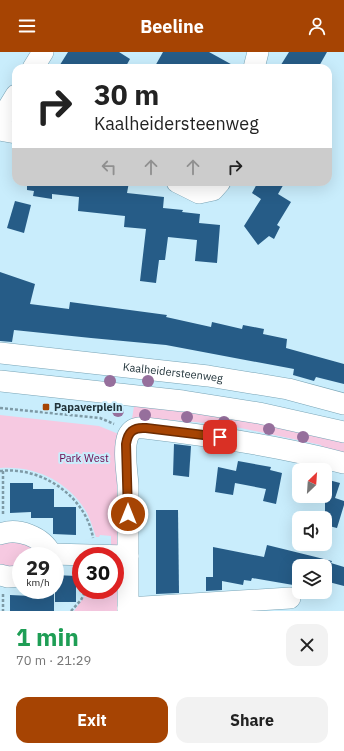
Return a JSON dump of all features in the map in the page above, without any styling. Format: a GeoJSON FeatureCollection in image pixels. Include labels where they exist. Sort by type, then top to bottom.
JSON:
{"type":"FeatureCollection","features":[{"type":"Feature","properties":{"kind":"street"},"geometry":{"type":"LineString","coordinates":[[36,64],[43,52]]}},
{"type":"Feature","properties":{"kind":"street"},"geometry":{"type":"LineString","coordinates":[[255,64],[258,52]]}},
{"type":"Feature","properties":{"kind":"street"},"geometry":{"type":"LineString","coordinates":[[0,121],[12,102]]}},
{"type":"Feature","properties":{"kind":"street"},"geometry":{"type":"LineString","coordinates":[[0,130],[12,132]]}},
{"type":"Feature","properties":{"kind":"street"},"geometry":{"type":"LineString","coordinates":[[185,186],[198,193],[213,190],[216,186]]}},
{"type":"Feature","properties":{"kind":"street","name":"Kaalheidersteenweg"},"geometry":{"type":"LineString","coordinates":[[0,353],[208,376],[288,389],[344,404]]}},
{"type":"Feature","properties":{"kind":"street"},"geometry":{"type":"LineString","coordinates":[[0,381],[183,401],[259,413],[344,432]]}},
{"type":"Feature","properties":{"kind":"street"},"geometry":{"type":"LineString","coordinates":[[290,598],[128,610],[128,485],[126,444],[131,432],[139,428],[146,428],[238,440],[295,451],[344,463]]}},
{"type":"Feature","properties":{"kind":"street"},"geometry":{"type":"LineString","coordinates":[[1,533],[19,533],[33,537],[46,547]]}},
{"type":"Feature","properties":{"kind":"street"},"geometry":{"type":"LineString","coordinates":[[124,556],[128,556]]}},
{"type":"Feature","properties":{"kind":"street"},"geometry":{"type":"LineString","coordinates":[[0,575],[12,577]]}},
{"type":"Feature","properties":{"kind":"path"},"geometry":{"type":"LineString","coordinates":[[0,408],[100,418],[131,432]]}},
{"type":"Feature","properties":{"kind":"path"},"geometry":{"type":"LineString","coordinates":[[1,533],[2,471],[25,472],[40,476],[53,482],[69,495],[80,508],[89,524],[93,534],[95,547]]}},
{"type":"Feature","properties":{"kind":"path"},"geometry":{"type":"LineString","coordinates":[[71,611],[81,599]]}},
{"type":"Feature","properties":{"kind":"green space"},"geometry":{"type":"Polygon","coordinates":[[[134,406],[239,417],[344,440],[344,454],[326,453],[321,445],[231,426],[223,432],[211,430],[205,423],[173,420],[166,425],[132,419],[134,406]]]}},
{"type":"Feature","properties":{"kind":"green space","name":"Park West"},"geometry":{"type":"Polygon","coordinates":[[[0,415],[99,426],[121,435],[119,544],[115,547],[111,546],[111,536],[100,535],[99,537],[96,537],[87,513],[80,502],[61,484],[26,469],[0,468],[0,415]]]}},
{"type":"Feature","properties":{"kind":"green space"},"geometry":{"type":"Polygon","coordinates":[[[0,538],[27,539],[35,547],[12,547],[12,570],[0,569],[0,538]]]}},
{"type":"Feature","properties":{"kind":"green space"},"geometry":{"type":"Polygon","coordinates":[[[83,599],[120,599],[120,611],[74,611],[83,599]]]}},
{"type":"Feature","properties":{"kind":"building"},"geometry":{"type":"Polygon","coordinates":[[[68,52],[119,52],[130,59],[127,64],[60,64],[68,52]]]}},
{"type":"Feature","properties":{"kind":"building"},"geometry":{"type":"Polygon","coordinates":[[[163,52],[209,52],[231,64],[156,64],[163,52]]]}},
{"type":"Feature","properties":{"kind":"building"},"geometry":{"type":"Polygon","coordinates":[[[289,52],[327,52],[320,64],[282,64],[289,52]]]}},
{"type":"Feature","properties":{"kind":"building"},"geometry":{"type":"Polygon","coordinates":[[[27,186],[128,186],[127,193],[164,197],[163,208],[183,210],[182,212],[200,214],[199,223],[220,225],[217,263],[195,261],[197,240],[168,237],[165,260],[159,260],[156,283],[140,281],[146,229],[124,227],[125,216],[78,211],[79,197],[52,194],[52,199],[33,196],[34,191],[27,190],[27,186]]]}},
{"type":"Feature","properties":{"kind":"building"},"geometry":{"type":"Polygon","coordinates":[[[256,186],[283,186],[278,194],[291,202],[277,225],[280,227],[274,239],[269,236],[258,245],[244,226],[261,199],[252,193],[256,186]]]}},
{"type":"Feature","properties":{"kind":"building"},"geometry":{"type":"Polygon","coordinates":[[[15,201],[31,205],[24,233],[7,228],[15,201]]]}},
{"type":"Feature","properties":{"kind":"building"},"geometry":{"type":"Polygon","coordinates":[[[0,272],[35,284],[30,304],[69,309],[70,302],[167,315],[166,317],[211,327],[212,322],[242,329],[243,325],[264,329],[263,334],[287,339],[286,348],[344,364],[344,384],[316,377],[314,381],[293,375],[294,369],[166,345],[14,330],[12,342],[0,341],[0,272]]]}},
{"type":"Feature","properties":{"kind":"building"},"geometry":{"type":"Polygon","coordinates":[[[174,444],[191,446],[189,477],[173,475],[174,444]]]}},
{"type":"Feature","properties":{"kind":"building"},"geometry":{"type":"Polygon","coordinates":[[[238,461],[271,467],[270,470],[282,473],[276,504],[263,501],[266,489],[235,483],[233,495],[215,492],[218,467],[236,471],[238,461]]]}},
{"type":"Feature","properties":{"kind":"building"},"geometry":{"type":"Polygon","coordinates":[[[332,481],[340,483],[335,498],[344,501],[344,505],[337,528],[332,527],[332,511],[325,511],[325,503],[332,503],[332,481]]]}},
{"type":"Feature","properties":{"kind":"building"},"geometry":{"type":"Polygon","coordinates":[[[10,483],[33,483],[33,489],[54,489],[54,507],[76,507],[76,535],[53,534],[53,518],[31,518],[31,512],[10,513],[10,483]]]}},
{"type":"Feature","properties":{"kind":"building"},"geometry":{"type":"Polygon","coordinates":[[[156,510],[178,510],[179,593],[156,594],[156,510]]]}},
{"type":"Feature","properties":{"kind":"building"},"geometry":{"type":"Polygon","coordinates":[[[267,545],[324,559],[292,559],[292,585],[252,578],[251,581],[244,580],[243,585],[222,581],[222,590],[206,591],[206,577],[213,577],[213,547],[264,557],[267,545]]]}},
{"type":"Feature","properties":{"kind":"building"},"geometry":{"type":"Polygon","coordinates":[[[332,563],[344,567],[344,586],[332,583],[332,563]]]}},
{"type":"Feature","properties":{"kind":"building"},"geometry":{"type":"Polygon","coordinates":[[[64,575],[72,576],[72,599],[76,599],[76,602],[55,602],[55,599],[64,599],[64,575]]]}},
{"type":"Feature","properties":{"kind":"building"},"geometry":{"type":"Polygon","coordinates":[[[10,595],[12,595],[12,599],[54,599],[54,611],[10,611],[10,595]]]}},
{"type":"Feature","properties":{"kind":"place","name":"Papaverplein"},"geometry":{"type":"Point","coordinates":[46,407]}},
{"type":"Feature","properties":{"kind":"route"},"geometry":{"type":"LineString","coordinates":[[128,514],[126,444],[128,435],[133,429],[146,428],[220,437]]}}]}
